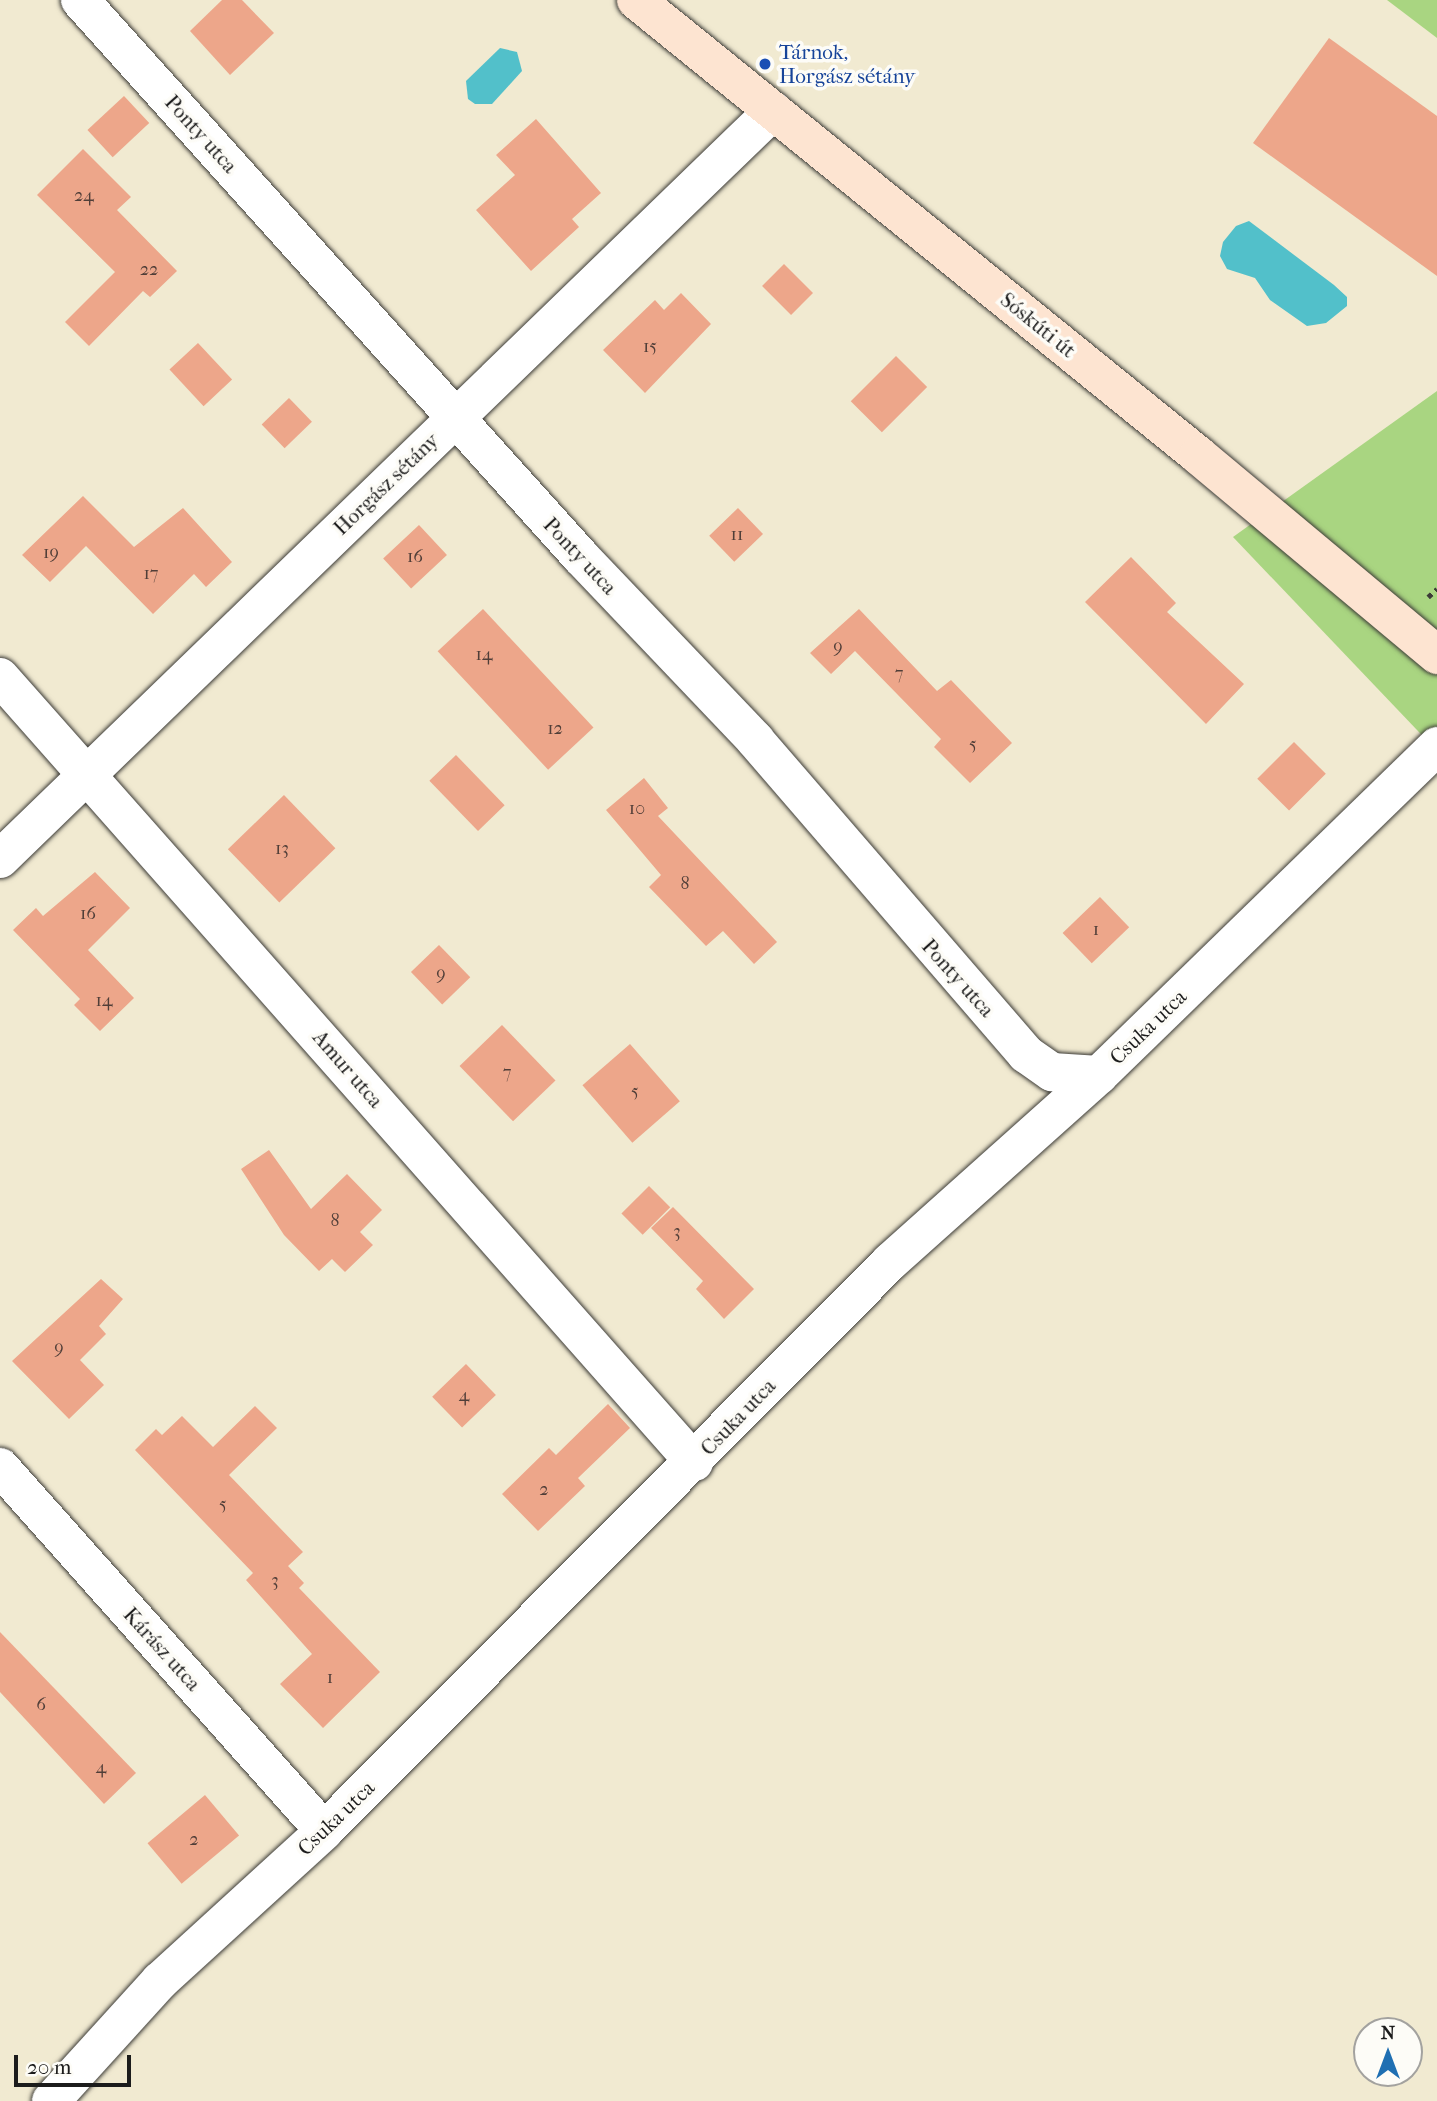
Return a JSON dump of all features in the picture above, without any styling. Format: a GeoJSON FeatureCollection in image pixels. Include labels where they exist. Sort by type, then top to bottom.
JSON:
{"type":"FeatureCollection","features":[{"type":"Feature","properties":{"kind":"main road","name":"Sóskúti út"},"geometry":{"type":"LineString","coordinates":[[636,0],[1198,455],[1437,655]]}},
{"type":"Feature","properties":{"kind":"street","name":"Ponty utca"},"geometry":{"type":"LineString","coordinates":[[80,0],[455,416],[755,740],[1026,1054],[1052,1072],[1099,1075]]}},
{"type":"Feature","properties":{"kind":"street","name":"Horgász sétány"},"geometry":{"type":"LineString","coordinates":[[0,859],[773,111]]}},
{"type":"Feature","properties":{"kind":"street","name":"Amur utca"},"geometry":{"type":"LineString","coordinates":[[0,677],[694,1462]]}},
{"type":"Feature","properties":{"kind":"street","name":"Csuka utca"},"geometry":{"type":"LineString","coordinates":[[51,2101],[160,1981],[324,1831],[890,1262],[1099,1075],[1437,746]]}},
{"type":"Feature","properties":{"kind":"street","name":"Kárász utca"},"geometry":{"type":"LineString","coordinates":[[0,1468],[324,1831]]}},
{"type":"Feature","properties":{"kind":"green space"},"geometry":{"type":"Polygon","coordinates":[[[1387,0],[1437,0],[1437,38],[1387,0]]]}},
{"type":"Feature","properties":{"kind":"green space"},"geometry":{"type":"Polygon","coordinates":[[[1437,391],[1437,751],[1233,537],[1437,391]]]}},
{"type":"Feature","properties":{"kind":"water"},"geometry":{"type":"Polygon","coordinates":[[[500,48],[517,52],[522,71],[492,104],[475,104],[468,99],[466,81],[500,48]]]}},
{"type":"Feature","properties":{"kind":"water"},"geometry":{"type":"Polygon","coordinates":[[[1249,221],[1334,285],[1347,297],[1347,306],[1326,323],[1307,326],[1270,300],[1255,278],[1227,269],[1220,256],[1223,242],[1236,226],[1249,221]]]}},
{"type":"Feature","properties":{"kind":"building"},"geometry":{"type":"Polygon","coordinates":[[[222,0],[242,0],[274,33],[230,75],[190,31],[222,0]]]}},
{"type":"Feature","properties":{"kind":"building"},"geometry":{"type":"Polygon","coordinates":[[[1329,38],[1437,116],[1437,276],[1253,143],[1329,38]]]}},
{"type":"Feature","properties":{"kind":"building"},"geometry":{"type":"Polygon","coordinates":[[[124,96],[149,123],[113,157],[87,130],[124,96]]]}},
{"type":"Feature","properties":{"kind":"building"},"geometry":{"type":"Polygon","coordinates":[[[536,119],[601,193],[572,219],[579,227],[531,271],[476,210],[515,175],[496,155],[536,119]]]}},
{"type":"Feature","properties":{"kind":"building"},"geometry":{"type":"Polygon","coordinates":[[[83,149],[131,197],[117,210],[177,271],[150,297],[143,291],[89,346],[65,322],[115,272],[37,195],[83,149]]]}},
{"type":"Feature","properties":{"kind":"building"},"geometry":{"type":"Polygon","coordinates":[[[784,264],[813,293],[791,315],[762,286],[784,264]]]}},
{"type":"Feature","properties":{"kind":"building"},"geometry":{"type":"Polygon","coordinates":[[[681,293],[711,324],[645,393],[603,350],[655,300],[664,310],[681,293]]]}},
{"type":"Feature","properties":{"kind":"building"},"geometry":{"type":"Polygon","coordinates":[[[198,343],[232,380],[204,406],[169,370],[198,343]]]}},
{"type":"Feature","properties":{"kind":"building"},"geometry":{"type":"Polygon","coordinates":[[[896,356],[927,387],[882,432],[851,401],[896,356]]]}},
{"type":"Feature","properties":{"kind":"building"},"geometry":{"type":"Polygon","coordinates":[[[289,398],[312,422],[285,448],[262,424],[289,398]]]}},
{"type":"Feature","properties":{"kind":"building"},"geometry":{"type":"Polygon","coordinates":[[[83,496],[134,547],[183,508],[232,562],[206,587],[194,574],[153,614],[86,546],[50,582],[22,555],[83,496]]]}},
{"type":"Feature","properties":{"kind":"building"},"geometry":{"type":"Polygon","coordinates":[[[738,508],[763,534],[734,562],[709,536],[738,508]]]}},
{"type":"Feature","properties":{"kind":"building"},"geometry":{"type":"Polygon","coordinates":[[[419,525],[447,555],[411,588],[383,558],[419,525]]]}},
{"type":"Feature","properties":{"kind":"building"},"geometry":{"type":"Polygon","coordinates":[[[1131,557],[1176,603],[1167,612],[1244,684],[1206,724],[1085,602],[1131,557]]]}},
{"type":"Feature","properties":{"kind":"building"},"geometry":{"type":"Polygon","coordinates":[[[483,609],[593,727],[548,770],[438,651],[483,609]]]}},
{"type":"Feature","properties":{"kind":"building"},"geometry":{"type":"Polygon","coordinates":[[[859,609],[937,691],[951,680],[1012,743],[970,783],[934,747],[941,739],[855,651],[831,674],[810,653],[859,609]]]}},
{"type":"Feature","properties":{"kind":"building"},"geometry":{"type":"Polygon","coordinates":[[[1294,742],[1326,774],[1289,811],[1257,779],[1294,742]]]}},
{"type":"Feature","properties":{"kind":"building"},"geometry":{"type":"Polygon","coordinates":[[[456,755],[505,805],[478,831],[429,781],[456,755]]]}},
{"type":"Feature","properties":{"kind":"building"},"geometry":{"type":"Polygon","coordinates":[[[644,778],[668,808],[658,816],[777,942],[754,964],[723,931],[706,946],[649,887],[661,875],[606,810],[644,778]]]}},
{"type":"Feature","properties":{"kind":"building"},"geometry":{"type":"Polygon","coordinates":[[[284,795],[335,848],[279,902],[228,849],[284,795]]]}},
{"type":"Feature","properties":{"kind":"building"},"geometry":{"type":"Polygon","coordinates":[[[95,872],[130,908],[88,950],[134,998],[100,1031],[74,1005],[80,999],[13,930],[36,908],[43,916],[95,872]]]}},
{"type":"Feature","properties":{"kind":"building"},"geometry":{"type":"Polygon","coordinates":[[[1100,897],[1129,927],[1092,963],[1063,933],[1100,897]]]}},
{"type":"Feature","properties":{"kind":"building"},"geometry":{"type":"Polygon","coordinates":[[[439,945],[470,977],[442,1004],[411,972],[439,945]]]}},
{"type":"Feature","properties":{"kind":"building"},"geometry":{"type":"Polygon","coordinates":[[[502,1025],[555,1080],[513,1121],[460,1066],[502,1025]]]}},
{"type":"Feature","properties":{"kind":"building"},"geometry":{"type":"Polygon","coordinates":[[[630,1044],[680,1101],[632,1143],[582,1085],[630,1044]]]}},
{"type":"Feature","properties":{"kind":"building"},"geometry":{"type":"Polygon","coordinates":[[[269,1150],[311,1209],[347,1174],[382,1210],[360,1232],[373,1245],[345,1272],[332,1259],[319,1271],[284,1235],[241,1169],[269,1150]]]}},
{"type":"Feature","properties":{"kind":"building"},"geometry":{"type":"Polygon","coordinates":[[[649,1186],[670,1207],[643,1235],[621,1214],[649,1186]]]}},
{"type":"Feature","properties":{"kind":"building"},"geometry":{"type":"Polygon","coordinates":[[[673,1207],[754,1289],[724,1319],[696,1289],[703,1281],[651,1228],[673,1207]]]}},
{"type":"Feature","properties":{"kind":"building"},"geometry":{"type":"Polygon","coordinates":[[[101,1279],[123,1299],[99,1326],[106,1334],[80,1360],[104,1385],[69,1419],[12,1361],[101,1279]]]}},
{"type":"Feature","properties":{"kind":"building"},"geometry":{"type":"Polygon","coordinates":[[[466,1364],[496,1395],[462,1428],[432,1397],[466,1364]]]}},
{"type":"Feature","properties":{"kind":"building"},"geometry":{"type":"Polygon","coordinates":[[[608,1404],[630,1428],[578,1478],[585,1486],[538,1531],[502,1494],[549,1448],[556,1455],[608,1404]]]}},
{"type":"Feature","properties":{"kind":"building"},"geometry":{"type":"Polygon","coordinates":[[[255,1406],[277,1428],[229,1475],[303,1552],[288,1566],[304,1583],[299,1588],[380,1672],[323,1728],[280,1684],[312,1654],[246,1580],[253,1573],[135,1450],[156,1429],[162,1435],[182,1416],[213,1447],[255,1406]]]}},
{"type":"Feature","properties":{"kind":"building"},"geometry":{"type":"Polygon","coordinates":[[[0,1632],[136,1773],[104,1804],[0,1692],[0,1632]]]}},
{"type":"Feature","properties":{"kind":"building"},"geometry":{"type":"Polygon","coordinates":[[[205,1795],[239,1836],[182,1884],[148,1843],[205,1795]]]}},
{"type":"Feature","properties":{"kind":"place","name":"Tárnok, Horgász sétány"},"geometry":{"type":"Point","coordinates":[765,64]}}]}
